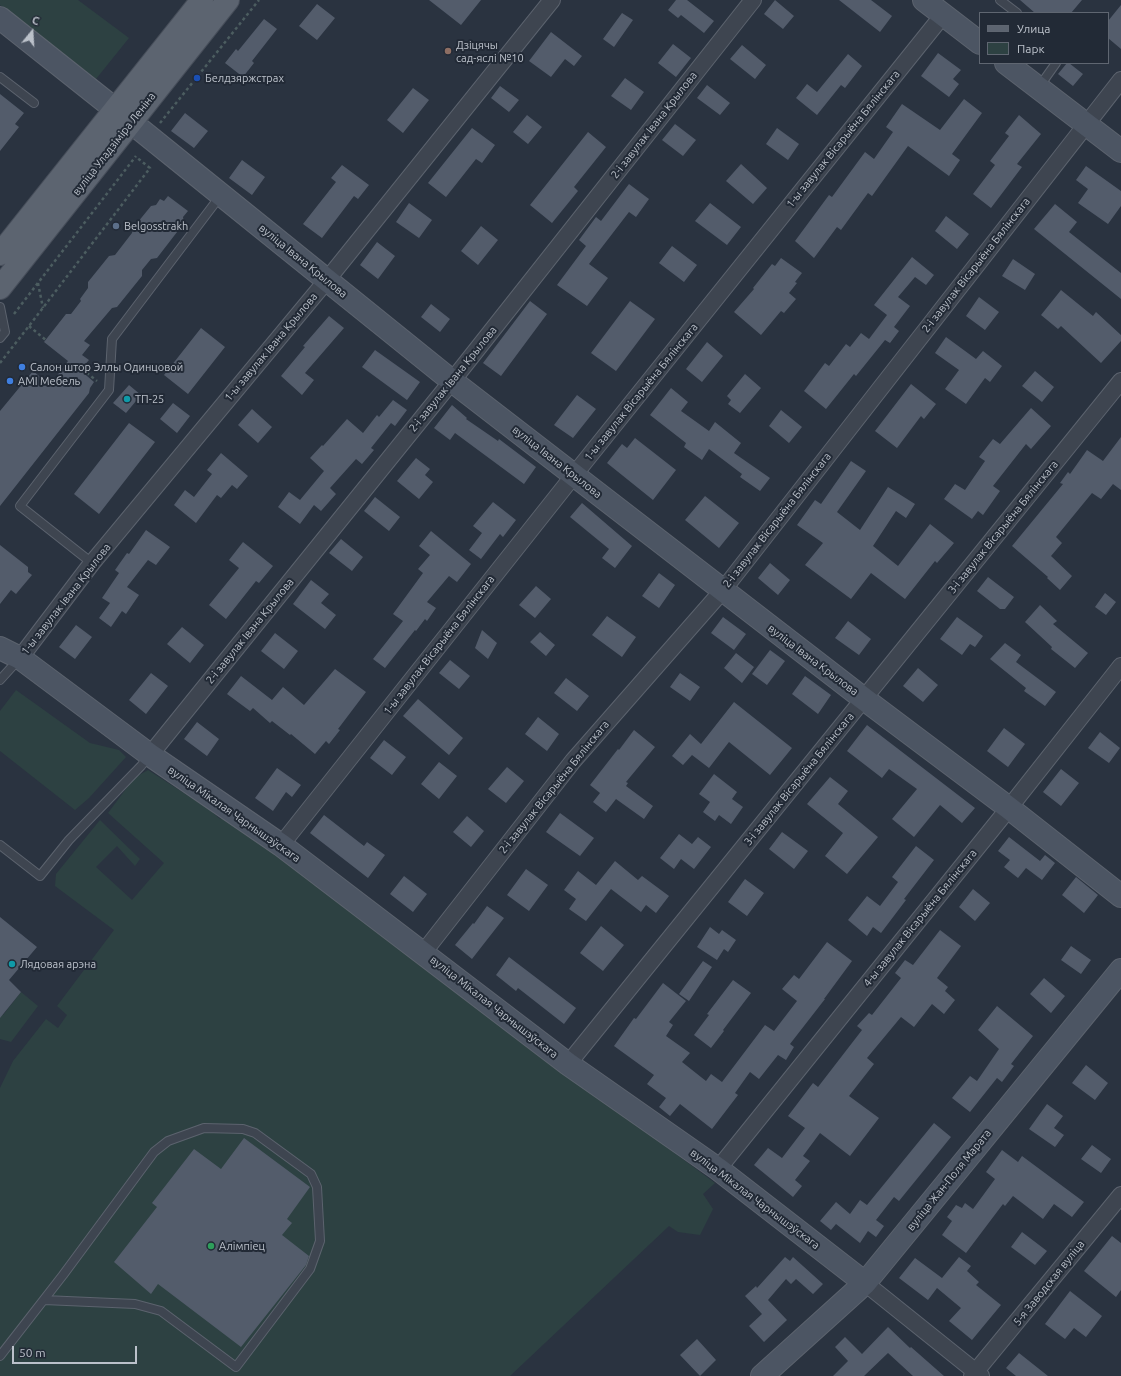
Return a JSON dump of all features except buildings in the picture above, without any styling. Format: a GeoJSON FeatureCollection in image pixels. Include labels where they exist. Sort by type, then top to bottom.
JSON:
{"type":"FeatureCollection","features":[{"type":"Feature","properties":{"kind":"main road","name":"вуліца Уладзіміра Леніна"},"geometry":{"type":"LineString","coordinates":[[0,288],[124,116],[202,0]]}},
{"type":"Feature","properties":{"kind":"main road","name":"вуліца Уладзіміра Леніна"},"geometry":{"type":"LineString","coordinates":[[0,254],[228,0]]}},
{"type":"Feature","properties":{"kind":"street","name":"1-ы завулак Івана Крылова"},"geometry":{"type":"LineString","coordinates":[[20,658],[92,563],[327,280],[552,0]]}},
{"type":"Feature","properties":{"kind":"street","name":"2-і завулак Івана Крылова"},"geometry":{"type":"LineString","coordinates":[[150,755],[452,381],[753,0]]}},
{"type":"Feature","properties":{"kind":"street"},"geometry":{"type":"LineString","coordinates":[[924,0],[979,42]]}},
{"type":"Feature","properties":{"kind":"street","name":"1-ы завулак Вісарыёна Бялінскага"},"geometry":{"type":"LineString","coordinates":[[281,845],[574,475],[943,15]]}},
{"type":"Feature","properties":{"kind":"street","name":"вуліца Івана Крылова"},"geometry":{"type":"LineString","coordinates":[[0,18],[124,116],[452,381],[864,699],[1009,808],[1121,896]]}},
{"type":"Feature","properties":{"kind":"street"},"geometry":{"type":"LineString","coordinates":[[1007,64],[1121,151]]}},
{"type":"Feature","properties":{"kind":"street","name":"2-і завулак Вісарыёна Бялінскага"},"geometry":{"type":"LineString","coordinates":[[423,953],[573,761],[722,590],[1121,80]]}},
{"type":"Feature","properties":{"kind":"street","name":"3-і завулак Вісарыёна Бялінскага"},"geometry":{"type":"LineString","coordinates":[[568,1064],[1121,381]]}},
{"type":"Feature","properties":{"kind":"street","name":"вуліца Мікалая Чарнышэўскага"},"geometry":{"type":"LineString","coordinates":[[0,648],[20,658],[150,755],[281,845],[568,1064],[718,1169],[865,1283],[977,1375]]}},
{"type":"Feature","properties":{"kind":"street","name":"4-ы завулак Вісарыёна Бялінскага"},"geometry":{"type":"LineString","coordinates":[[718,1169],[1009,808],[1121,666]]}},
{"type":"Feature","properties":{"kind":"street","name":"вуліца Жан-Поля Марата"},"geometry":{"type":"LineString","coordinates":[[762,1376],[865,1283],[1121,970]]}},
{"type":"Feature","properties":{"kind":"street","name":"5-я Заводская вуліца"},"geometry":{"type":"LineString","coordinates":[[977,1375],[1121,1195]]}},
{"type":"Feature","properties":{"kind":"lane"},"geometry":{"type":"LineString","coordinates":[[1000,0],[1017,12]]}},
{"type":"Feature","properties":{"kind":"lane"},"geometry":{"type":"LineString","coordinates":[[1038,88],[1055,64]]}},
{"type":"Feature","properties":{"kind":"lane"},"geometry":{"type":"LineString","coordinates":[[0,77],[34,103]]}},
{"type":"Feature","properties":{"kind":"lane"},"geometry":{"type":"LineString","coordinates":[[92,563],[20,506],[109,390],[112,339],[221,195]]}},
{"type":"Feature","properties":{"kind":"lane"},"geometry":{"type":"LineString","coordinates":[[0,306],[5,332],[0,338]]}},
{"type":"Feature","properties":{"kind":"lane"},"geometry":{"type":"LineString","coordinates":[[0,680],[20,658]]}},
{"type":"Feature","properties":{"kind":"lane"},"geometry":{"type":"LineString","coordinates":[[0,845],[40,876],[69,840],[150,755]]}},
{"type":"Feature","properties":{"kind":"lane"},"geometry":{"type":"LineString","coordinates":[[0,1356],[44,1300],[154,1152],[168,1141],[204,1128],[243,1129],[255,1133],[311,1174],[317,1187],[320,1241],[310,1269],[236,1367],[161,1311],[135,1304],[44,1300]]}},
{"type":"Feature","properties":{"kind":"path"},"geometry":{"type":"LineString","coordinates":[[158,126],[259,0]]}},
{"type":"Feature","properties":{"kind":"path"},"geometry":{"type":"LineString","coordinates":[[10,318],[139,153]]}},
{"type":"Feature","properties":{"kind":"path"},"geometry":{"type":"LineString","coordinates":[[0,363],[150,168],[136,157]]}},
{"type":"Feature","properties":{"kind":"path"},"geometry":{"type":"LineString","coordinates":[[38,283],[43,308]]}},
{"type":"Feature","properties":{"kind":"path"},"geometry":{"type":"LineString","coordinates":[[29,326],[47,341]]}},
{"type":"Feature","properties":{"kind":"path"},"geometry":{"type":"LineString","coordinates":[[13,338],[14,345]]}},
{"type":"Feature","properties":{"kind":"path"},"geometry":{"type":"LineString","coordinates":[[82,368],[109,390]]}},
{"type":"Feature","properties":{"kind":"green space"},"geometry":{"type":"Polygon","coordinates":[[[0,0],[78,0],[129,38],[96,79],[0,5],[0,0]]]}},
{"type":"Feature","properties":{"kind":"green space"},"geometry":{"type":"Polygon","coordinates":[[[16,690],[90,743],[119,750],[126,757],[89,798],[75,810],[0,751],[0,711],[16,690]]]}},
{"type":"Feature","properties":{"kind":"green space"},"geometry":{"type":"Polygon","coordinates":[[[148,770],[209,809],[220,819],[224,815],[424,967],[715,1183],[703,1194],[713,1209],[700,1235],[678,1232],[669,1226],[510,1376],[0,1376],[0,1088],[13,1061],[46,1019],[58,1028],[67,1015],[57,1006],[114,930],[55,886],[56,874],[100,820],[140,859],[135,866],[117,846],[96,867],[132,900],[164,863],[108,813],[134,778],[148,770]]]}},
{"type":"Feature","properties":{"kind":"green space"},"geometry":{"type":"Polygon","coordinates":[[[21,992],[38,1006],[11,1042],[0,1039],[0,1014],[3,1015],[21,992]]]}},
{"type":"Feature","properties":{"kind":"place","name":"Дзіцячы сад-яслі №10"},"geometry":{"type":"Point","coordinates":[448,51]}},
{"type":"Feature","properties":{"kind":"place","name":"Белдзяржстрах"},"geometry":{"type":"Point","coordinates":[197,78]}},
{"type":"Feature","properties":{"kind":"place","name":"Belgosstrakh"},"geometry":{"type":"Point","coordinates":[116,226]}},
{"type":"Feature","properties":{"kind":"place","name":"Салон штор Эллы Одинцовой"},"geometry":{"type":"Point","coordinates":[22,367]}},
{"type":"Feature","properties":{"kind":"place","name":"AMI Мебель"},"geometry":{"type":"Point","coordinates":[10,381]}},
{"type":"Feature","properties":{"kind":"place","name":"ТП-25"},"geometry":{"type":"Point","coordinates":[127,399]}},
{"type":"Feature","properties":{"kind":"place","name":"Лядовая арэна"},"geometry":{"type":"Point","coordinates":[12,964]}},
{"type":"Feature","properties":{"kind":"place","name":"Алімпіец"},"geometry":{"type":"Point","coordinates":[211,1246]}}]}
